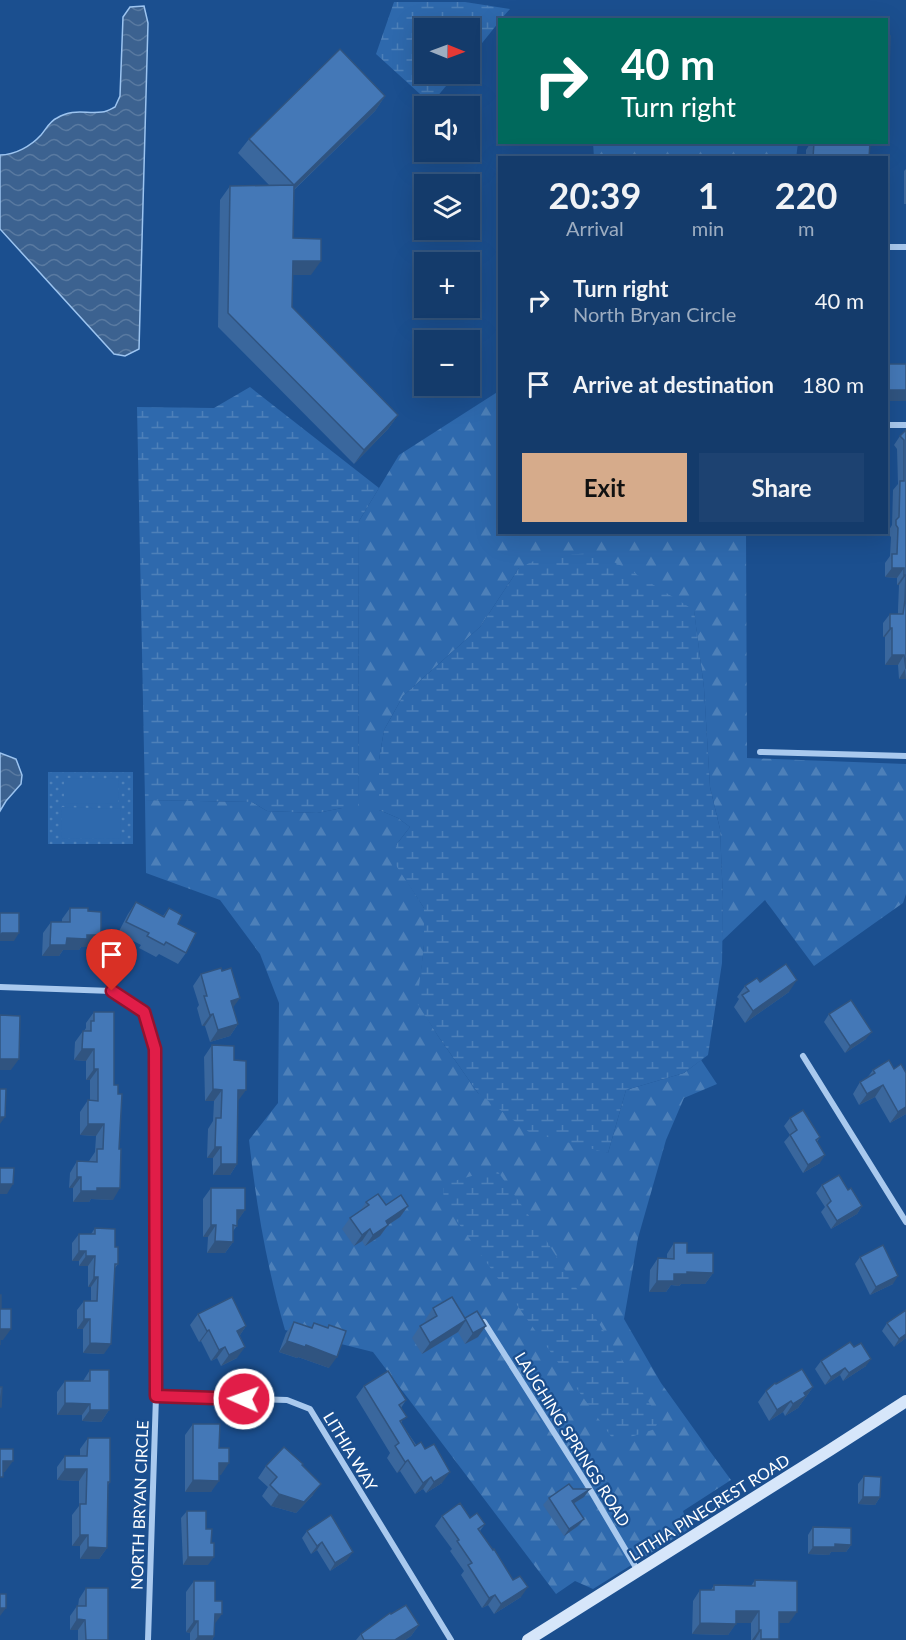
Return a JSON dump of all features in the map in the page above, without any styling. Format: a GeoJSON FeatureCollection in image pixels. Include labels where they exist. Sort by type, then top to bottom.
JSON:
{"type":"FeatureCollection","features":[{"type":"Feature","properties":{"kind":"main road","name":"LITHIA PINECREST ROAD"},"geometry":{"type":"LineString","coordinates":[[528,1640],[906,1401]]}},
{"type":"Feature","properties":{"kind":"street"},"geometry":{"type":"LineString","coordinates":[[888,247],[906,247]]}},
{"type":"Feature","properties":{"kind":"street"},"geometry":{"type":"LineString","coordinates":[[888,425],[906,425]]}},
{"type":"Feature","properties":{"kind":"street"},"geometry":{"type":"LineString","coordinates":[[760,752],[906,756]]}},
{"type":"Feature","properties":{"kind":"street","name":"NORTH BRYAN CIRCLE"},"geometry":{"type":"LineString","coordinates":[[0,987],[112,991],[144,1012],[155,1049],[156,1396],[148,1640]]}},
{"type":"Feature","properties":{"kind":"street"},"geometry":{"type":"LineString","coordinates":[[802,1056],[906,1222]]}},
{"type":"Feature","properties":{"kind":"street","name":"LAUGHING SPRINGS ROAD"},"geometry":{"type":"LineString","coordinates":[[484,1322],[588,1486],[638,1571]]}},
{"type":"Feature","properties":{"kind":"street","name":"LITHIA WAY"},"geometry":{"type":"LineString","coordinates":[[156,1396],[287,1400],[310,1409],[451,1640]]}},
{"type":"Feature","properties":{"kind":"green space"},"geometry":{"type":"Polygon","coordinates":[[[394,2],[465,2],[510,9],[502,18],[498,18],[498,23],[480,46],[480,18],[414,18],[414,84],[448,84],[438,96],[422,96],[376,54],[394,2]]]}},
{"type":"Feature","properties":{"kind":"green space"},"geometry":{"type":"Polygon","coordinates":[[[593,144],[798,144],[796,156],[594,156],[593,144]]]}},
{"type":"Feature","properties":{"kind":"green space"},"geometry":{"type":"Polygon","coordinates":[[[250,387],[379,488],[359,521],[358,808],[342,808],[317,813],[267,811],[252,802],[145,800],[137,407],[214,408],[250,387]]]}},
{"type":"Feature","properties":{"kind":"green space"},"geometry":{"type":"Polygon","coordinates":[[[498,392],[498,534],[746,534],[747,758],[906,764],[906,894],[903,903],[814,966],[765,900],[722,941],[720,829],[710,787],[704,688],[694,611],[519,568],[480,627],[403,696],[384,730],[379,760],[379,810],[398,818],[410,827],[396,845],[396,864],[424,908],[424,945],[418,1003],[478,1093],[608,1153],[626,1090],[684,1073],[701,1060],[717,1084],[684,1098],[666,1140],[638,1238],[624,1319],[661,1383],[731,1480],[683,1511],[689,1529],[593,1589],[575,1581],[556,1594],[373,1352],[285,1330],[263,1236],[249,1140],[278,1103],[279,1003],[260,954],[220,900],[146,873],[145,800],[252,802],[267,811],[317,813],[342,808],[358,808],[359,521],[399,455],[498,392]]]}},
{"type":"Feature","properties":{"kind":"green space"},"geometry":{"type":"Polygon","coordinates":[[[595,553],[626,568],[694,610],[704,688],[710,787],[720,829],[723,900],[722,963],[708,1055],[684,1073],[626,1090],[608,1153],[529,1132],[478,1093],[438,1036],[417,1003],[424,945],[424,908],[395,864],[396,845],[410,827],[398,818],[379,810],[379,760],[384,730],[403,696],[480,627],[519,568],[544,556],[595,553]]]}},
{"type":"Feature","properties":{"kind":"green space"},"geometry":{"type":"Polygon","coordinates":[[[48,772],[133,772],[133,844],[48,844],[48,772]]]}},
{"type":"Feature","properties":{"kind":"green space"},"geometry":{"type":"Polygon","coordinates":[[[64,778],[119,779],[118,804],[64,803],[64,778]]]}},
{"type":"Feature","properties":{"kind":"green space"},"geometry":{"type":"Polygon","coordinates":[[[62,807],[121,809],[120,839],[61,838],[62,807]]]}},
{"type":"Feature","properties":{"kind":"green space"},"geometry":{"type":"Polygon","coordinates":[[[496,1169],[544,1237],[659,1418],[655,1429],[615,1442],[444,1203],[443,1188],[447,1183],[496,1169]]]}},
{"type":"Feature","properties":{"kind":"water"},"geometry":{"type":"Polygon","coordinates":[[[144,6],[148,23],[139,349],[125,356],[114,354],[0,229],[0,155],[17,152],[28,146],[52,121],[63,115],[74,112],[104,112],[115,107],[120,96],[123,17],[130,7],[144,6]]]}},
{"type":"Feature","properties":{"kind":"water"},"geometry":{"type":"Polygon","coordinates":[[[0,753],[16,759],[22,775],[21,784],[0,811],[0,753]]]}},
{"type":"Feature","properties":{"kind":"building"},"geometry":{"type":"Polygon","coordinates":[[[888,36],[890,36],[889,74],[888,36]]]}},
{"type":"Feature","properties":{"kind":"building"},"geometry":{"type":"Polygon","coordinates":[[[340,49],[385,96],[294,185],[249,139],[340,49]]]}},
{"type":"Feature","properties":{"kind":"building"},"geometry":{"type":"Polygon","coordinates":[[[814,144],[870,144],[869,156],[813,156],[814,144]]]}},
{"type":"Feature","properties":{"kind":"building"},"geometry":{"type":"Polygon","coordinates":[[[294,185],[293,238],[321,239],[321,261],[293,261],[292,307],[398,415],[364,450],[228,313],[230,186],[294,185]]]}},
{"type":"Feature","properties":{"kind":"building"},"geometry":{"type":"Polygon","coordinates":[[[888,364],[906,364],[906,390],[888,390],[888,364]]]}},
{"type":"Feature","properties":{"kind":"building"},"geometry":{"type":"Polygon","coordinates":[[[906,430],[906,575],[904,575],[904,568],[892,568],[892,554],[897,554],[896,520],[899,517],[900,481],[904,481],[904,440],[900,436],[906,430]]]}},
{"type":"Feature","properties":{"kind":"building"},"geometry":{"type":"Polygon","coordinates":[[[906,575],[906,669],[904,655],[892,655],[890,614],[903,614],[906,575]]]}},
{"type":"Feature","properties":{"kind":"building"},"geometry":{"type":"Polygon","coordinates":[[[136,902],[164,917],[169,908],[182,915],[178,924],[196,933],[186,953],[166,942],[164,945],[147,936],[149,933],[126,922],[136,902]]]}},
{"type":"Feature","properties":{"kind":"building"},"geometry":{"type":"Polygon","coordinates":[[[70,908],[88,908],[88,911],[101,912],[101,935],[87,935],[87,939],[67,938],[66,945],[50,945],[51,922],[70,922],[70,908]]]}},
{"type":"Feature","properties":{"kind":"building"},"geometry":{"type":"Polygon","coordinates":[[[0,913],[19,913],[19,933],[2,933],[0,936],[0,913]]]}},
{"type":"Feature","properties":{"kind":"building"},"geometry":{"type":"Polygon","coordinates":[[[786,964],[797,980],[753,1011],[742,995],[749,991],[745,986],[757,978],[760,982],[786,964]]]}},
{"type":"Feature","properties":{"kind":"building"},"geometry":{"type":"Polygon","coordinates":[[[221,968],[222,971],[231,968],[240,998],[231,1001],[238,1024],[218,1030],[204,996],[207,996],[201,974],[221,968]]]}},
{"type":"Feature","properties":{"kind":"building"},"geometry":{"type":"Polygon","coordinates":[[[851,1000],[872,1032],[850,1046],[829,1014],[851,1000]]]}},
{"type":"Feature","properties":{"kind":"building"},"geometry":{"type":"Polygon","coordinates":[[[94,1012],[114,1012],[114,1085],[118,1085],[118,1094],[122,1094],[119,1149],[121,1149],[120,1188],[81,1191],[81,1177],[77,1177],[77,1161],[97,1162],[97,1149],[103,1149],[104,1124],[88,1124],[88,1100],[98,1101],[98,1069],[94,1069],[94,1049],[82,1049],[83,1031],[91,1031],[94,1012]]]}},
{"type":"Feature","properties":{"kind":"building"},"geometry":{"type":"Polygon","coordinates":[[[0,1015],[20,1016],[19,1059],[0,1059],[0,1015]]]}},
{"type":"Feature","properties":{"kind":"building"},"geometry":{"type":"Polygon","coordinates":[[[212,1045],[234,1046],[234,1060],[246,1061],[246,1090],[238,1090],[237,1164],[221,1164],[221,1147],[215,1147],[216,1118],[221,1118],[222,1090],[213,1089],[212,1045]]]}},
{"type":"Feature","properties":{"kind":"building"},"geometry":{"type":"Polygon","coordinates":[[[889,1060],[894,1069],[901,1064],[906,1073],[906,1107],[898,1112],[883,1085],[867,1094],[860,1082],[875,1073],[873,1070],[889,1060]]]}},
{"type":"Feature","properties":{"kind":"building"},"geometry":{"type":"Polygon","coordinates":[[[0,1089],[6,1089],[5,1117],[0,1117],[0,1089]]]}},
{"type":"Feature","properties":{"kind":"building"},"geometry":{"type":"Polygon","coordinates":[[[803,1110],[820,1137],[816,1140],[825,1155],[808,1165],[790,1135],[797,1130],[790,1118],[803,1110]]]}},
{"type":"Feature","properties":{"kind":"building"},"geometry":{"type":"Polygon","coordinates":[[[0,1168],[14,1168],[13,1184],[0,1184],[0,1168]]]}},
{"type":"Feature","properties":{"kind":"building"},"geometry":{"type":"Polygon","coordinates":[[[839,1175],[848,1190],[851,1188],[862,1206],[837,1221],[827,1205],[831,1201],[822,1185],[839,1175]]]}},
{"type":"Feature","properties":{"kind":"building"},"geometry":{"type":"Polygon","coordinates":[[[211,1188],[245,1188],[245,1210],[237,1210],[237,1226],[233,1225],[233,1242],[215,1241],[216,1225],[211,1225],[211,1188]]]}},
{"type":"Feature","properties":{"kind":"building"},"geometry":{"type":"Polygon","coordinates":[[[378,1194],[386,1205],[401,1195],[408,1206],[386,1221],[388,1225],[373,1235],[370,1229],[362,1235],[350,1218],[369,1205],[366,1202],[378,1194]]]}},
{"type":"Feature","properties":{"kind":"building"},"geometry":{"type":"Polygon","coordinates":[[[95,1228],[115,1229],[115,1247],[118,1247],[111,1344],[90,1343],[90,1319],[84,1319],[84,1301],[97,1301],[98,1277],[94,1277],[95,1256],[86,1256],[86,1251],[79,1251],[79,1234],[95,1234],[95,1228]]]}},
{"type":"Feature","properties":{"kind":"building"},"geometry":{"type":"Polygon","coordinates":[[[674,1243],[687,1243],[687,1253],[713,1253],[713,1273],[687,1272],[687,1274],[674,1274],[674,1281],[657,1281],[658,1258],[674,1259],[674,1243]]]}},
{"type":"Feature","properties":{"kind":"building"},"geometry":{"type":"Polygon","coordinates":[[[883,1245],[898,1276],[876,1287],[860,1257],[883,1245]]]}},
{"type":"Feature","properties":{"kind":"building"},"geometry":{"type":"Polygon","coordinates":[[[0,1295],[1,1309],[11,1309],[11,1329],[0,1329],[0,1295]]]}},
{"type":"Feature","properties":{"kind":"building"},"geometry":{"type":"Polygon","coordinates":[[[232,1297],[246,1326],[237,1331],[245,1347],[229,1355],[225,1347],[219,1350],[198,1314],[232,1297]]]}},
{"type":"Feature","properties":{"kind":"building"},"geometry":{"type":"Polygon","coordinates":[[[452,1297],[466,1320],[430,1343],[420,1326],[437,1316],[433,1308],[452,1297]]]}},
{"type":"Feature","properties":{"kind":"building"},"geometry":{"type":"Polygon","coordinates":[[[906,1310],[906,1334],[899,1339],[887,1323],[906,1310]]]}},
{"type":"Feature","properties":{"kind":"building"},"geometry":{"type":"Polygon","coordinates":[[[477,1311],[486,1326],[473,1333],[465,1318],[477,1311]]]}},
{"type":"Feature","properties":{"kind":"building"},"geometry":{"type":"Polygon","coordinates":[[[294,1322],[312,1328],[314,1323],[328,1328],[329,1325],[346,1331],[337,1357],[306,1345],[305,1347],[287,1341],[294,1322]]]}},
{"type":"Feature","properties":{"kind":"building"},"geometry":{"type":"Polygon","coordinates":[[[850,1342],[854,1347],[861,1343],[871,1359],[849,1373],[845,1368],[831,1377],[821,1361],[850,1342]]]}},
{"type":"Feature","properties":{"kind":"building"},"geometry":{"type":"Polygon","coordinates":[[[802,1369],[813,1387],[804,1393],[806,1396],[793,1404],[791,1401],[777,1410],[766,1391],[775,1383],[802,1369]]]}},
{"type":"Feature","properties":{"kind":"building"},"geometry":{"type":"Polygon","coordinates":[[[90,1370],[109,1370],[109,1410],[90,1410],[90,1404],[65,1403],[65,1381],[90,1381],[90,1370]]]}},
{"type":"Feature","properties":{"kind":"building"},"geometry":{"type":"Polygon","coordinates":[[[388,1371],[406,1400],[399,1405],[407,1417],[400,1421],[415,1446],[421,1442],[425,1449],[434,1444],[450,1472],[434,1482],[431,1477],[423,1483],[408,1460],[405,1462],[395,1446],[399,1443],[364,1386],[388,1371]]]}},
{"type":"Feature","properties":{"kind":"building"},"geometry":{"type":"Polygon","coordinates":[[[0,1387],[2,1387],[1,1407],[0,1407],[0,1387]]]}},
{"type":"Feature","properties":{"kind":"building"},"geometry":{"type":"Polygon","coordinates":[[[193,1424],[220,1424],[219,1448],[229,1448],[229,1463],[219,1463],[219,1481],[193,1480],[193,1424]]]}},
{"type":"Feature","properties":{"kind":"building"},"geometry":{"type":"Polygon","coordinates":[[[88,1438],[110,1438],[107,1548],[88,1547],[88,1535],[80,1535],[80,1504],[86,1504],[87,1469],[65,1469],[65,1456],[87,1456],[88,1438]]]}},
{"type":"Feature","properties":{"kind":"building"},"geometry":{"type":"Polygon","coordinates":[[[284,1447],[321,1484],[304,1502],[279,1494],[270,1485],[277,1477],[266,1466],[284,1447]]]}},
{"type":"Feature","properties":{"kind":"building"},"geometry":{"type":"Polygon","coordinates":[[[0,1449],[13,1449],[13,1461],[3,1461],[3,1477],[0,1477],[0,1449]]]}},
{"type":"Feature","properties":{"kind":"building"},"geometry":{"type":"Polygon","coordinates":[[[864,1476],[881,1477],[880,1497],[863,1497],[864,1476]]]}},
{"type":"Feature","properties":{"kind":"building"},"geometry":{"type":"Polygon","coordinates":[[[569,1484],[573,1489],[590,1489],[572,1501],[584,1519],[569,1529],[549,1498],[569,1484]]]}},
{"type":"Feature","properties":{"kind":"building"},"geometry":{"type":"Polygon","coordinates":[[[460,1503],[470,1518],[477,1513],[485,1524],[478,1529],[494,1549],[513,1580],[520,1576],[528,1587],[501,1604],[495,1595],[489,1598],[468,1565],[472,1563],[457,1541],[459,1540],[442,1516],[460,1503]]]}},
{"type":"Feature","properties":{"kind":"building"},"geometry":{"type":"Polygon","coordinates":[[[187,1511],[206,1511],[206,1529],[212,1529],[211,1543],[214,1543],[214,1557],[188,1557],[187,1511]]]}},
{"type":"Feature","properties":{"kind":"building"},"geometry":{"type":"Polygon","coordinates":[[[331,1515],[353,1552],[335,1563],[322,1542],[317,1546],[307,1531],[331,1515]]]}},
{"type":"Feature","properties":{"kind":"building"},"geometry":{"type":"Polygon","coordinates":[[[813,1527],[851,1528],[851,1545],[835,1544],[835,1547],[813,1547],[813,1527]]]}},
{"type":"Feature","properties":{"kind":"building"},"geometry":{"type":"Polygon","coordinates":[[[755,1580],[797,1581],[797,1612],[779,1612],[779,1639],[761,1639],[759,1611],[736,1611],[736,1624],[700,1623],[700,1590],[714,1590],[714,1585],[755,1586],[755,1580]]]}},
{"type":"Feature","properties":{"kind":"building"},"geometry":{"type":"Polygon","coordinates":[[[194,1581],[215,1581],[215,1601],[222,1601],[222,1614],[215,1614],[214,1636],[198,1636],[198,1621],[194,1621],[194,1581]]]}},
{"type":"Feature","properties":{"kind":"building"},"geometry":{"type":"Polygon","coordinates":[[[86,1588],[108,1588],[108,1640],[86,1640],[85,1620],[77,1619],[77,1606],[86,1606],[86,1588]]]}},
{"type":"Feature","properties":{"kind":"building"},"geometry":{"type":"Polygon","coordinates":[[[0,1594],[6,1594],[6,1608],[0,1608],[0,1594]]]}},
{"type":"Feature","properties":{"kind":"building"},"geometry":{"type":"Polygon","coordinates":[[[406,1605],[419,1625],[395,1640],[364,1640],[361,1634],[390,1613],[406,1605]]]}},
{"type":"Feature","properties":{"kind":"route"},"geometry":{"type":"LineString","coordinates":[[112,991],[144,1012],[155,1049],[156,1396],[244,1399]]}}]}
